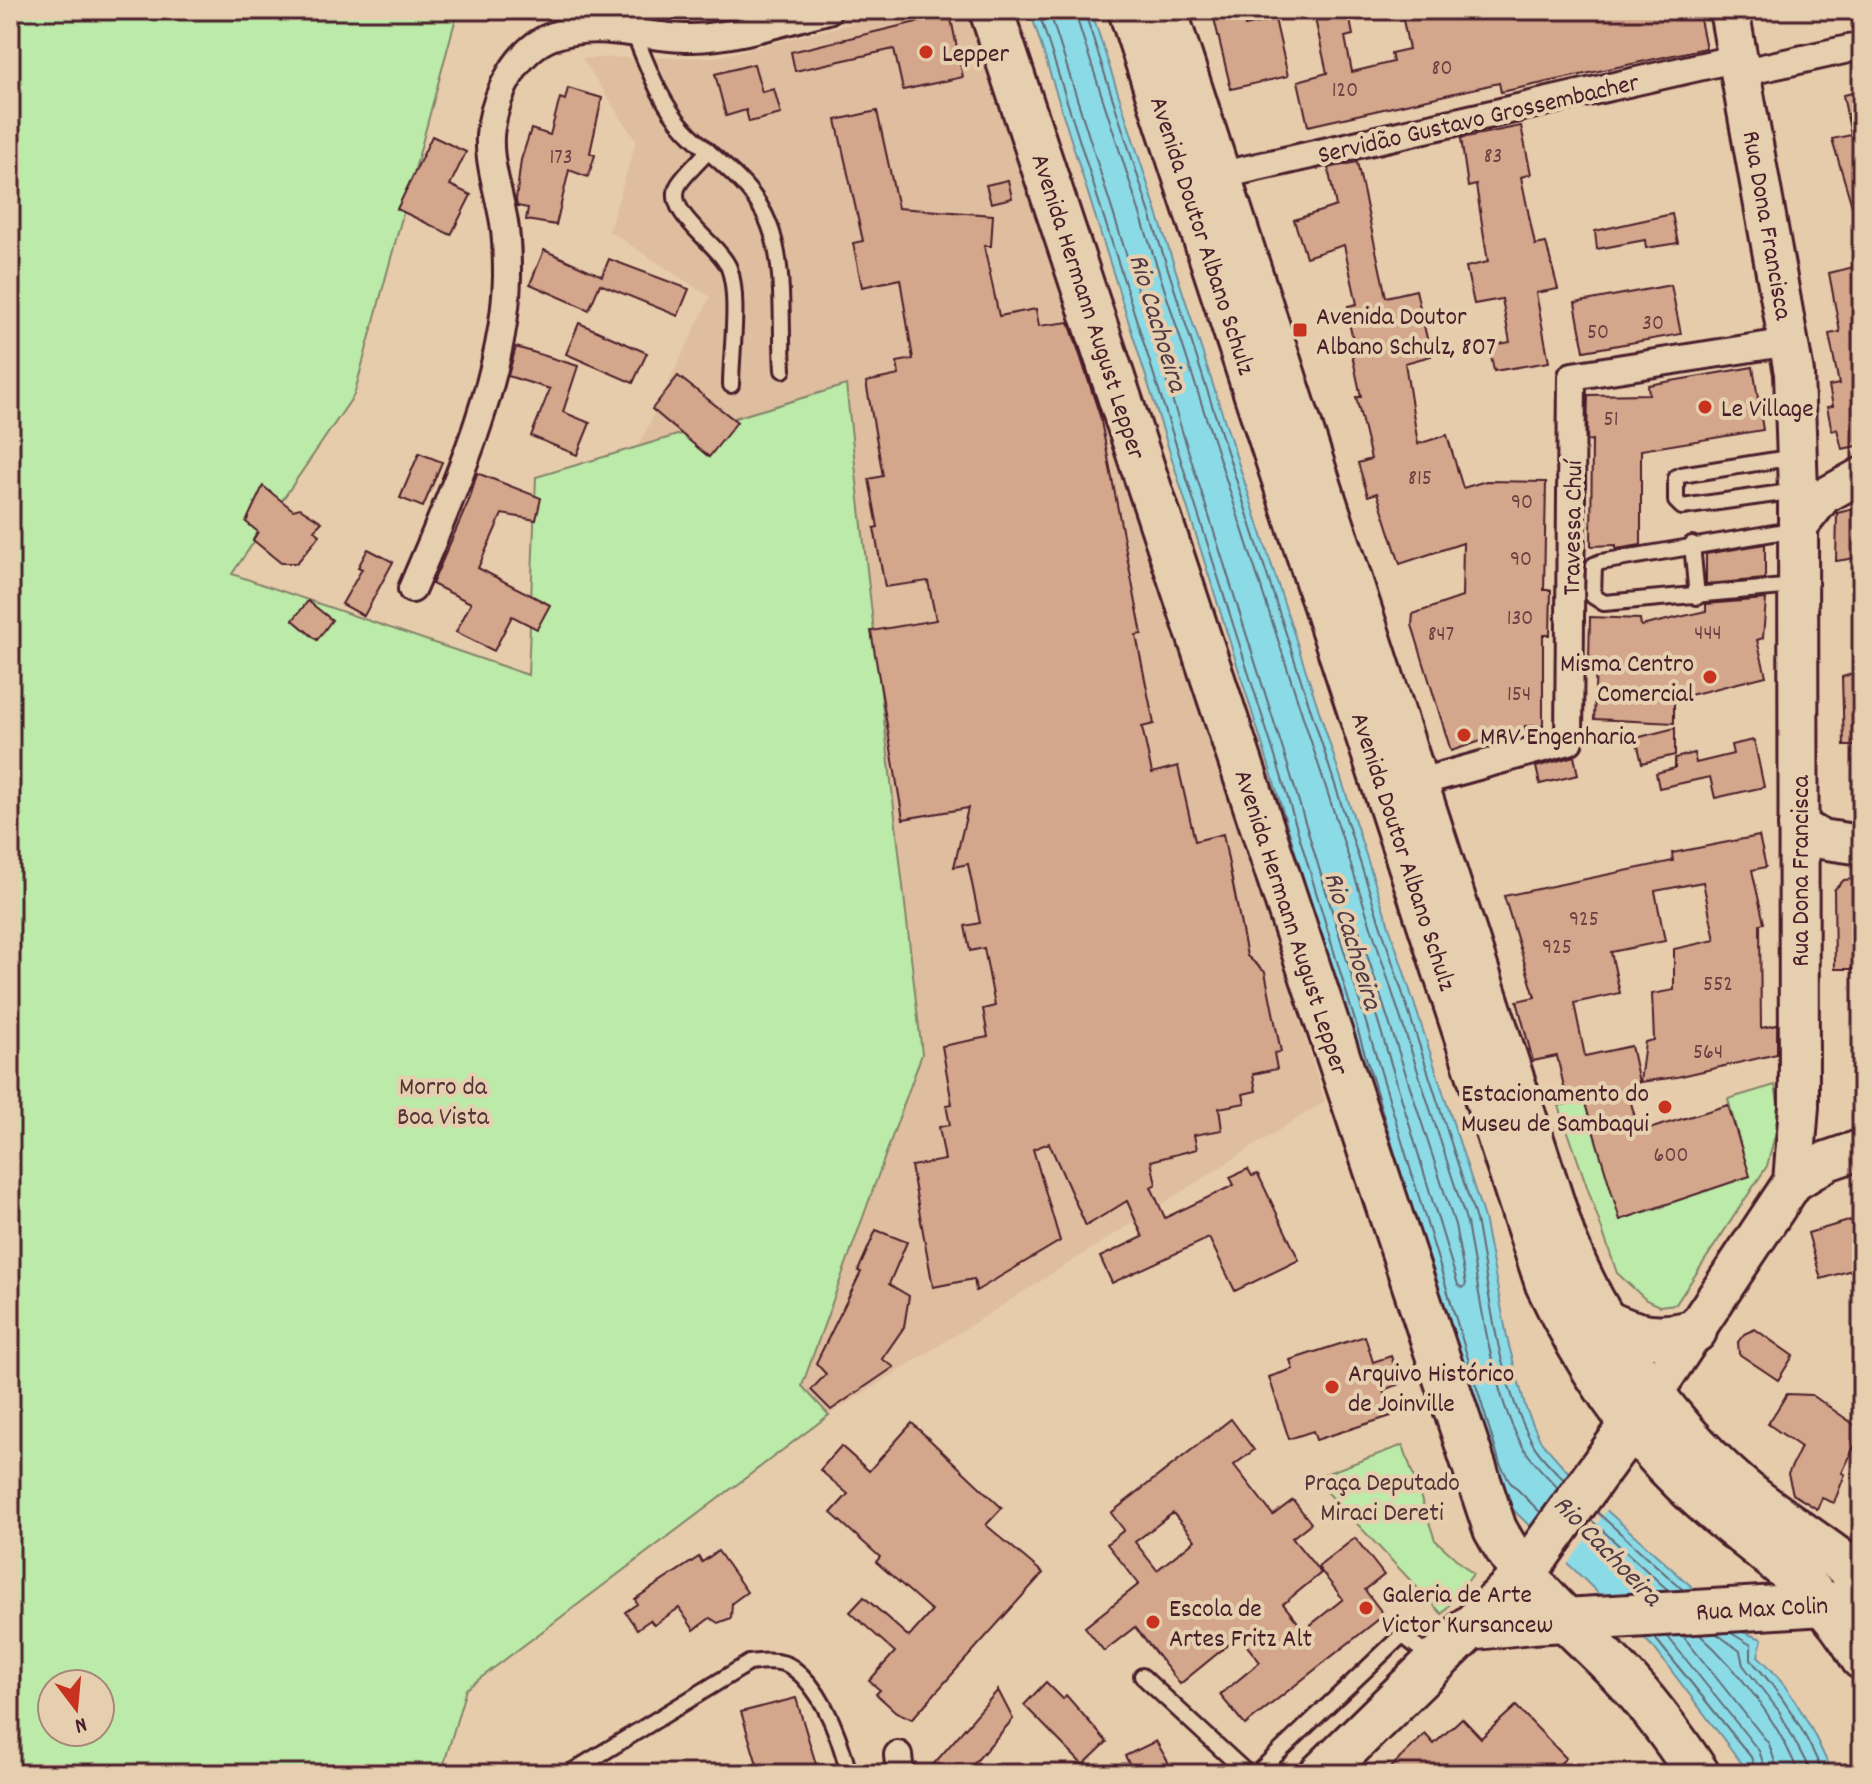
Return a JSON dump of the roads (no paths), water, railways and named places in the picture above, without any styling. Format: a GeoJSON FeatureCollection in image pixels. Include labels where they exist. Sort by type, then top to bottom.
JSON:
{"type":"FeatureCollection","features":[{"type":"Feature","properties":{"kind":"main road","name":"Avenida Hermann August Lepper"},"geometry":{"type":"LineString","coordinates":[[991,10],[1495,1529],[1532,1564],[1567,1621],[1631,1686],[1698,1774]]}},
{"type":"Feature","properties":{"kind":"main road","name":"Avenida Doutor Albano Schulz"},"geometry":{"type":"LineString","coordinates":[[1130,10],[1537,1255],[1567,1324],[1643,1408],[1862,1578]]}},
{"type":"Feature","properties":{"kind":"main road","name":"Avenida Doutor Albano Schulz"},"geometry":{"type":"LineString","coordinates":[[1165,10],[1564,1238],[1586,1292],[1604,1321],[1643,1408],[1685,1485],[1776,1559],[1844,1602],[1842,1624],[1862,1658]]}},
{"type":"Feature","properties":{"kind":"main road","name":"Rua Dona Francisca"},"geometry":{"type":"LineString","coordinates":[[1321,1774],[1532,1564],[1594,1480],[1793,1182],[1799,1106],[1798,529],[1790,342],[1729,10]]}},
{"type":"Feature","properties":{"kind":"main road"},"geometry":{"type":"LineString","coordinates":[[1798,826],[1820,839],[1862,845]]}},
{"type":"Feature","properties":{"kind":"main road"},"geometry":{"type":"LineString","coordinates":[[1793,1182],[1827,1161],[1862,1149]]}},
{"type":"Feature","properties":{"kind":"main road"},"geometry":{"type":"LineString","coordinates":[[1604,1321],[1650,1338],[1668,1338],[1695,1331]]}},
{"type":"Feature","properties":{"kind":"main road"},"geometry":{"type":"LineString","coordinates":[[1735,1607],[1776,1559],[1781,1518]]}},
{"type":"Feature","properties":{"kind":"main road","name":"Rua Max Colin"},"geometry":{"type":"LineString","coordinates":[[1567,1621],[1735,1607],[1844,1602]]}},
{"type":"Feature","properties":{"kind":"main road"},"geometry":{"type":"LineString","coordinates":[[1467,1629],[1567,1621]]}},
{"type":"Feature","properties":{"kind":"street"},"geometry":{"type":"LineString","coordinates":[[412,589],[466,461],[503,317],[507,256],[490,130],[499,96],[517,64],[534,46],[595,20],[637,20],[663,37],[723,35],[828,10]]}},
{"type":"Feature","properties":{"kind":"street","name":"Servidão Gustavo Grossembacher"},"geometry":{"type":"LineString","coordinates":[[1218,176],[1739,66],[1862,46]]}},
{"type":"Feature","properties":{"kind":"street","name":"Travessa Chuí"},"geometry":{"type":"LineString","coordinates":[[1416,783],[1569,741],[1572,376],[1790,342]]}},
{"type":"Feature","properties":{"kind":"street"},"geometry":{"type":"LineString","coordinates":[[1797,474],[1830,471],[1859,476]]}},
{"type":"Feature","properties":{"kind":"street"},"geometry":{"type":"LineString","coordinates":[[1798,529],[1824,496],[1859,476]]}},
{"type":"Feature","properties":{"kind":"lane"},"geometry":{"type":"LineString","coordinates":[[637,20],[666,104],[708,151],[750,188],[769,225],[777,258],[783,370]]}},
{"type":"Feature","properties":{"kind":"lane"},"geometry":{"type":"LineString","coordinates":[[708,151],[678,185],[675,198],[680,210],[729,268],[733,288],[731,385]]}},
{"type":"Feature","properties":{"kind":"lane"},"geometry":{"type":"LineString","coordinates":[[1797,474],[1682,507],[1676,501],[1675,482],[1681,475],[1797,474]]}},
{"type":"Feature","properties":{"kind":"lane"},"geometry":{"type":"LineString","coordinates":[[1797,586],[1604,603],[1593,596],[1594,565],[1692,544],[1798,529]]}},
{"type":"Feature","properties":{"kind":"lane"},"geometry":{"type":"LineString","coordinates":[[1692,544],[1697,597]]}},
{"type":"Feature","properties":{"kind":"lane"},"geometry":{"type":"LineString","coordinates":[[1256,1774],[1402,1635],[1435,1661]]}},
{"type":"Feature","properties":{"kind":"lane"},"geometry":{"type":"LineString","coordinates":[[568,1774],[749,1663],[768,1661],[792,1666],[828,1711],[849,1774]]}},
{"type":"Feature","properties":{"kind":"lane"},"geometry":{"type":"LineString","coordinates":[[1142,1676],[1248,1774]]}},
{"type":"Feature","properties":{"kind":"water","name":"Rio Cachoeira"},"geometry":{"type":"Polygon","coordinates":[[[1030,10],[1091,10],[1484,1218],[1508,1342],[1526,1409],[1540,1440],[1583,1489],[1742,1632],[1762,1639],[1758,1656],[1782,1682],[1801,1711],[1832,1774],[1750,1774],[1654,1648],[1496,1493],[1483,1471],[1271,772],[1030,10]]]}},
{"type":"Feature","properties":{"kind":"place","name":"Lepper"},"geometry":{"type":"Point","coordinates":[926,52]}},
{"type":"Feature","properties":{"kind":"place","name":"Avenida Doutor Albano Schulz, 807"},"geometry":{"type":"Point","coordinates":[1300,330]}},
{"type":"Feature","properties":{"kind":"place","name":"Le Village"},"geometry":{"type":"Point","coordinates":[1705,407]}},
{"type":"Feature","properties":{"kind":"place","name":"Misma Centro Comercial"},"geometry":{"type":"Point","coordinates":[1710,677]}},
{"type":"Feature","properties":{"kind":"place","name":"MRV Engenharia"},"geometry":{"type":"Point","coordinates":[1464,735]}},
{"type":"Feature","properties":{"kind":"place","name":"Estacionamento do Museu de Sambaqui"},"geometry":{"type":"Point","coordinates":[1665,1107]}},
{"type":"Feature","properties":{"kind":"place","name":"Arquivo Histórico de Joinville"},"geometry":{"type":"Point","coordinates":[1332,1387]}},
{"type":"Feature","properties":{"kind":"place","name":"Galeria de Arte Victor Kursancew"},"geometry":{"type":"Point","coordinates":[1366,1608]}},
{"type":"Feature","properties":{"kind":"place","name":"Escola de Artes Fritz Alt"},"geometry":{"type":"Point","coordinates":[1153,1622]}},
{"type":"Feature","properties":{"kind":"park label","name":"Morro da Boa Vista"},"geometry":{"type":"Point","coordinates":[443,1100]}},
{"type":"Feature","properties":{"kind":"park label","name":"Praça Deputado Miraci Dereti"},"geometry":{"type":"Point","coordinates":[1382,1496]}}]}
